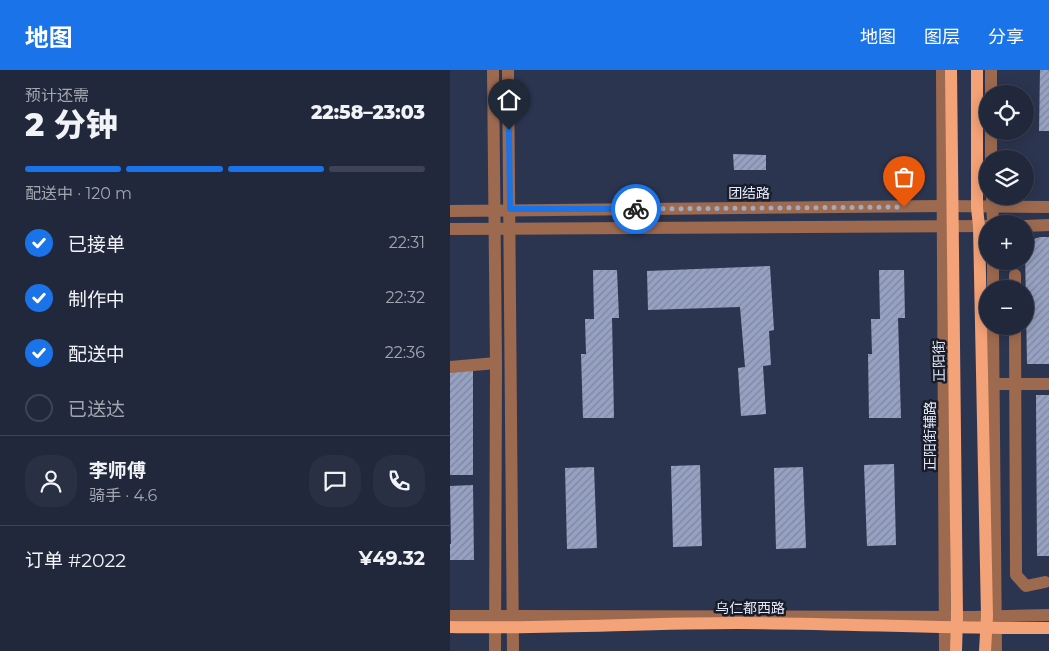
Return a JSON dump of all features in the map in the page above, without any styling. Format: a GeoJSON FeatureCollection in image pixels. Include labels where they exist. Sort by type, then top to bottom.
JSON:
{"type":"FeatureCollection","features":[{"type":"Feature","properties":{"kind":"main road","name":"正阳街"},"geometry":{"type":"LineString","coordinates":[[951,70],[948,206],[951,622],[956,651]]}},
{"type":"Feature","properties":{"kind":"main road"},"geometry":{"type":"LineString","coordinates":[[977,70],[977,208],[979,215]]}},
{"type":"Feature","properties":{"kind":"main road"},"geometry":{"type":"LineString","coordinates":[[984,270],[991,622],[985,651]]}},
{"type":"Feature","properties":{"kind":"main road","name":"乌仁都西路"},"geometry":{"type":"LineString","coordinates":[[450,627],[495,622],[951,622]]}},
{"type":"Feature","properties":{"kind":"main road"},"geometry":{"type":"LineString","coordinates":[[991,622],[1049,628]]}},
{"type":"Feature","properties":{"kind":"street"},"geometry":{"type":"LineString","coordinates":[[493,70],[496,363],[495,651]]}},
{"type":"Feature","properties":{"kind":"street"},"geometry":{"type":"LineString","coordinates":[[508,70],[513,651]]}},
{"type":"Feature","properties":{"kind":"street"},"geometry":{"type":"LineString","coordinates":[[942,70],[948,206]]}},
{"type":"Feature","properties":{"kind":"street"},"geometry":{"type":"LineString","coordinates":[[991,70],[991,85]]}},
{"type":"Feature","properties":{"kind":"street","name":"团结路"},"geometry":{"type":"LineString","coordinates":[[450,211],[948,206],[977,208],[984,205]]}},
{"type":"Feature","properties":{"kind":"street","name":"团结路"},"geometry":{"type":"LineString","coordinates":[[1026,205],[1049,207]]}},
{"type":"Feature","properties":{"kind":"street"},"geometry":{"type":"LineString","coordinates":[[1034,226],[1049,225]]}},
{"type":"Feature","properties":{"kind":"street"},"geometry":{"type":"LineString","coordinates":[[450,229],[979,226]]}},
{"type":"Feature","properties":{"kind":"street"},"geometry":{"type":"LineString","coordinates":[[1015,275],[1015,280]]}},
{"type":"Feature","properties":{"kind":"street"},"geometry":{"type":"LineString","coordinates":[[993,335],[991,622],[996,651]]}},
{"type":"Feature","properties":{"kind":"street"},"geometry":{"type":"LineString","coordinates":[[1015,335],[1016,575],[1026,586],[1045,582]]}},
{"type":"Feature","properties":{"kind":"street"},"geometry":{"type":"LineString","coordinates":[[450,367],[496,363]]}},
{"type":"Feature","properties":{"kind":"street"},"geometry":{"type":"LineString","coordinates":[[994,384],[1049,384]]}},
{"type":"Feature","properties":{"kind":"street"},"geometry":{"type":"LineString","coordinates":[[944,651],[951,622],[991,622],[1049,615]]}},
{"type":"Feature","properties":{"kind":"street"},"geometry":{"type":"LineString","coordinates":[[450,616],[495,622]]}},
{"type":"Feature","properties":{"kind":"building"},"geometry":{"type":"Polygon","coordinates":[[[1040,70],[1049,70],[1049,131],[1039,131],[1040,70]]]}},
{"type":"Feature","properties":{"kind":"building"},"geometry":{"type":"Polygon","coordinates":[[[733,154],[766,155],[766,170],[734,170],[733,154]]]}},
{"type":"Feature","properties":{"kind":"building"},"geometry":{"type":"Polygon","coordinates":[[[1049,237],[1049,364],[1027,364],[1026,335],[1034,335],[1034,280],[1026,280],[1025,270],[1034,270],[1034,239],[1049,237]]]}},
{"type":"Feature","properties":{"kind":"building"},"geometry":{"type":"Polygon","coordinates":[[[770,266],[774,330],[769,331],[771,365],[763,366],[766,414],[741,416],[738,368],[745,367],[740,307],[648,310],[647,271],[770,266]]]}},
{"type":"Feature","properties":{"kind":"building"},"geometry":{"type":"Polygon","coordinates":[[[593,270],[617,270],[619,318],[612,318],[614,418],[583,418],[581,354],[586,354],[585,319],[594,319],[593,270]]]}},
{"type":"Feature","properties":{"kind":"building"},"geometry":{"type":"Polygon","coordinates":[[[879,270],[904,270],[905,318],[898,318],[901,418],[869,418],[868,354],[872,354],[871,319],[880,319],[879,270]]]}},
{"type":"Feature","properties":{"kind":"building"},"geometry":{"type":"Polygon","coordinates":[[[450,369],[473,369],[473,475],[450,475],[450,369]]]}},
{"type":"Feature","properties":{"kind":"building"},"geometry":{"type":"Polygon","coordinates":[[[1036,395],[1049,395],[1049,556],[1037,556],[1036,395]]]}},
{"type":"Feature","properties":{"kind":"building"},"geometry":{"type":"Polygon","coordinates":[[[894,464],[896,545],[867,546],[864,465],[894,464]]]}},
{"type":"Feature","properties":{"kind":"building"},"geometry":{"type":"Polygon","coordinates":[[[700,465],[702,546],[673,547],[671,466],[700,465]]]}},
{"type":"Feature","properties":{"kind":"building"},"geometry":{"type":"Polygon","coordinates":[[[594,467],[597,548],[567,549],[565,468],[594,467]]]}},
{"type":"Feature","properties":{"kind":"building"},"geometry":{"type":"Polygon","coordinates":[[[803,467],[806,548],[776,549],[774,468],[803,467]]]}},
{"type":"Feature","properties":{"kind":"building"},"geometry":{"type":"Polygon","coordinates":[[[473,485],[474,560],[450,560],[450,486],[473,485]]]}},
{"type":"Feature","properties":{"kind":"way so far"},"geometry":{"type":"LineString","coordinates":[[636,209],[904,207]]}},
{"type":"Feature","properties":{"kind":"route"},"geometry":{"type":"LineString","coordinates":[[509,130],[510,209],[636,209]]}}]}
